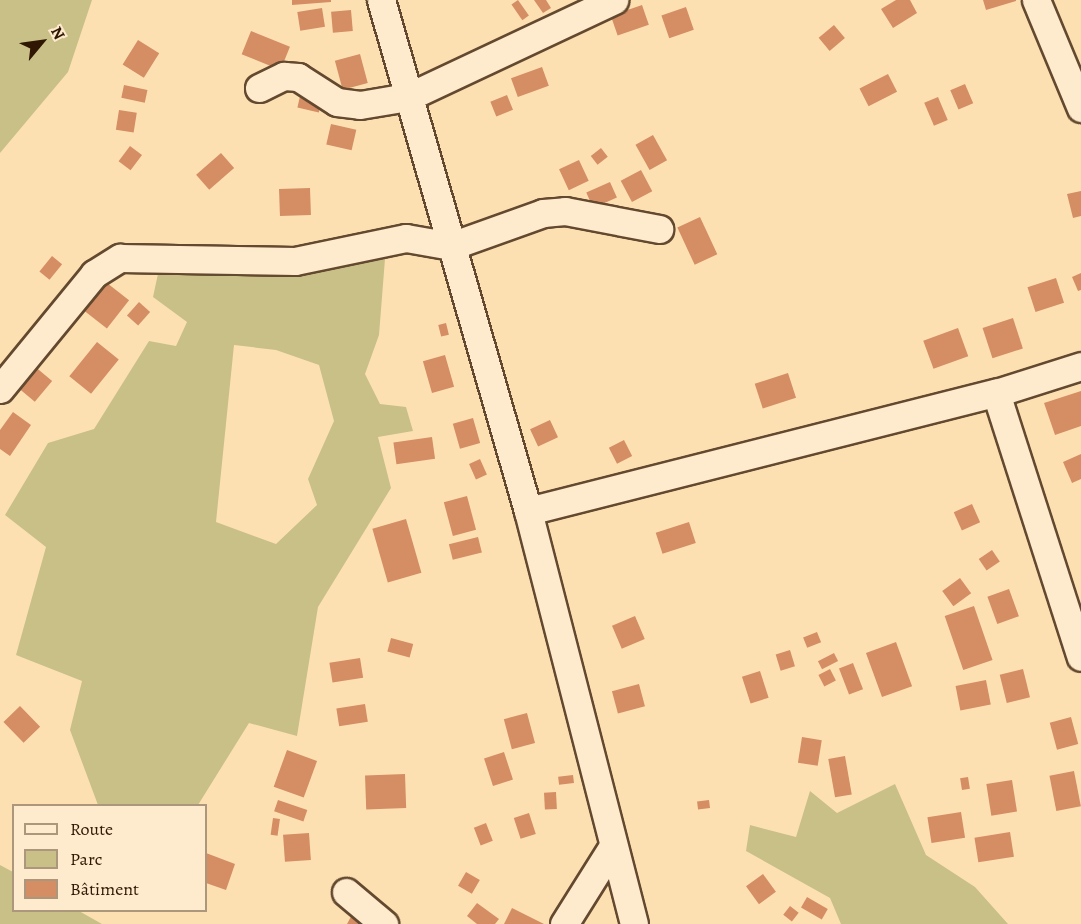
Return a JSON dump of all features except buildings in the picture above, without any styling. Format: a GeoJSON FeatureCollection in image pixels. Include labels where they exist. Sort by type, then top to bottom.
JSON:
{"type":"FeatureCollection","features":[{"type":"Feature","properties":{"kind":"street"},"geometry":{"type":"LineString","coordinates":[[381,0],[528,511],[634,924]]}},
{"type":"Feature","properties":{"kind":"street"},"geometry":{"type":"LineString","coordinates":[[259,88],[284,76],[298,77],[337,102],[360,105],[408,97],[614,0]]}},
{"type":"Feature","properties":{"kind":"street"},"geometry":{"type":"LineString","coordinates":[[1036,0],[1081,108]]}},
{"type":"Feature","properties":{"kind":"street"},"geometry":{"type":"LineString","coordinates":[[0,389],[94,274],[120,258],[295,261],[406,238],[451,246],[554,212],[659,229]]}},
{"type":"Feature","properties":{"kind":"street"},"geometry":{"type":"LineString","coordinates":[[528,511],[996,393],[1081,366]]}},
{"type":"Feature","properties":{"kind":"street"},"geometry":{"type":"LineString","coordinates":[[996,393],[1081,657]]}},
{"type":"Feature","properties":{"kind":"street"},"geometry":{"type":"LineString","coordinates":[[564,924],[614,846]]}},
{"type":"Feature","properties":{"kind":"street"},"geometry":{"type":"LineString","coordinates":[[346,892],[384,924]]}},
{"type":"Feature","properties":{"kind":"green space"},"geometry":{"type":"Polygon","coordinates":[[[0,0],[92,0],[68,72],[0,153],[0,0]]]}},
{"type":"Feature","properties":{"kind":"green space"},"geometry":{"type":"Polygon","coordinates":[[[385,259],[379,335],[365,374],[380,404],[406,407],[413,431],[378,437],[391,488],[318,607],[297,736],[249,723],[199,804],[98,804],[70,730],[82,681],[16,655],[46,547],[5,515],[48,443],[94,429],[149,341],[176,346],[187,322],[153,297],[159,269],[291,277],[385,259]],[[234,345],[216,522],[276,544],[317,505],[308,479],[334,421],[319,365],[276,350],[234,345]]]}},
{"type":"Feature","properties":{"kind":"green space"},"geometry":{"type":"Polygon","coordinates":[[[895,784],[926,855],[975,887],[1008,924],[841,924],[830,898],[746,851],[750,825],[796,837],[810,791],[837,813],[895,784]]]}},
{"type":"Feature","properties":{"kind":"green space"},"geometry":{"type":"Polygon","coordinates":[[[0,865],[12,871],[12,912],[81,912],[102,924],[0,924],[0,865]]]}}]}
